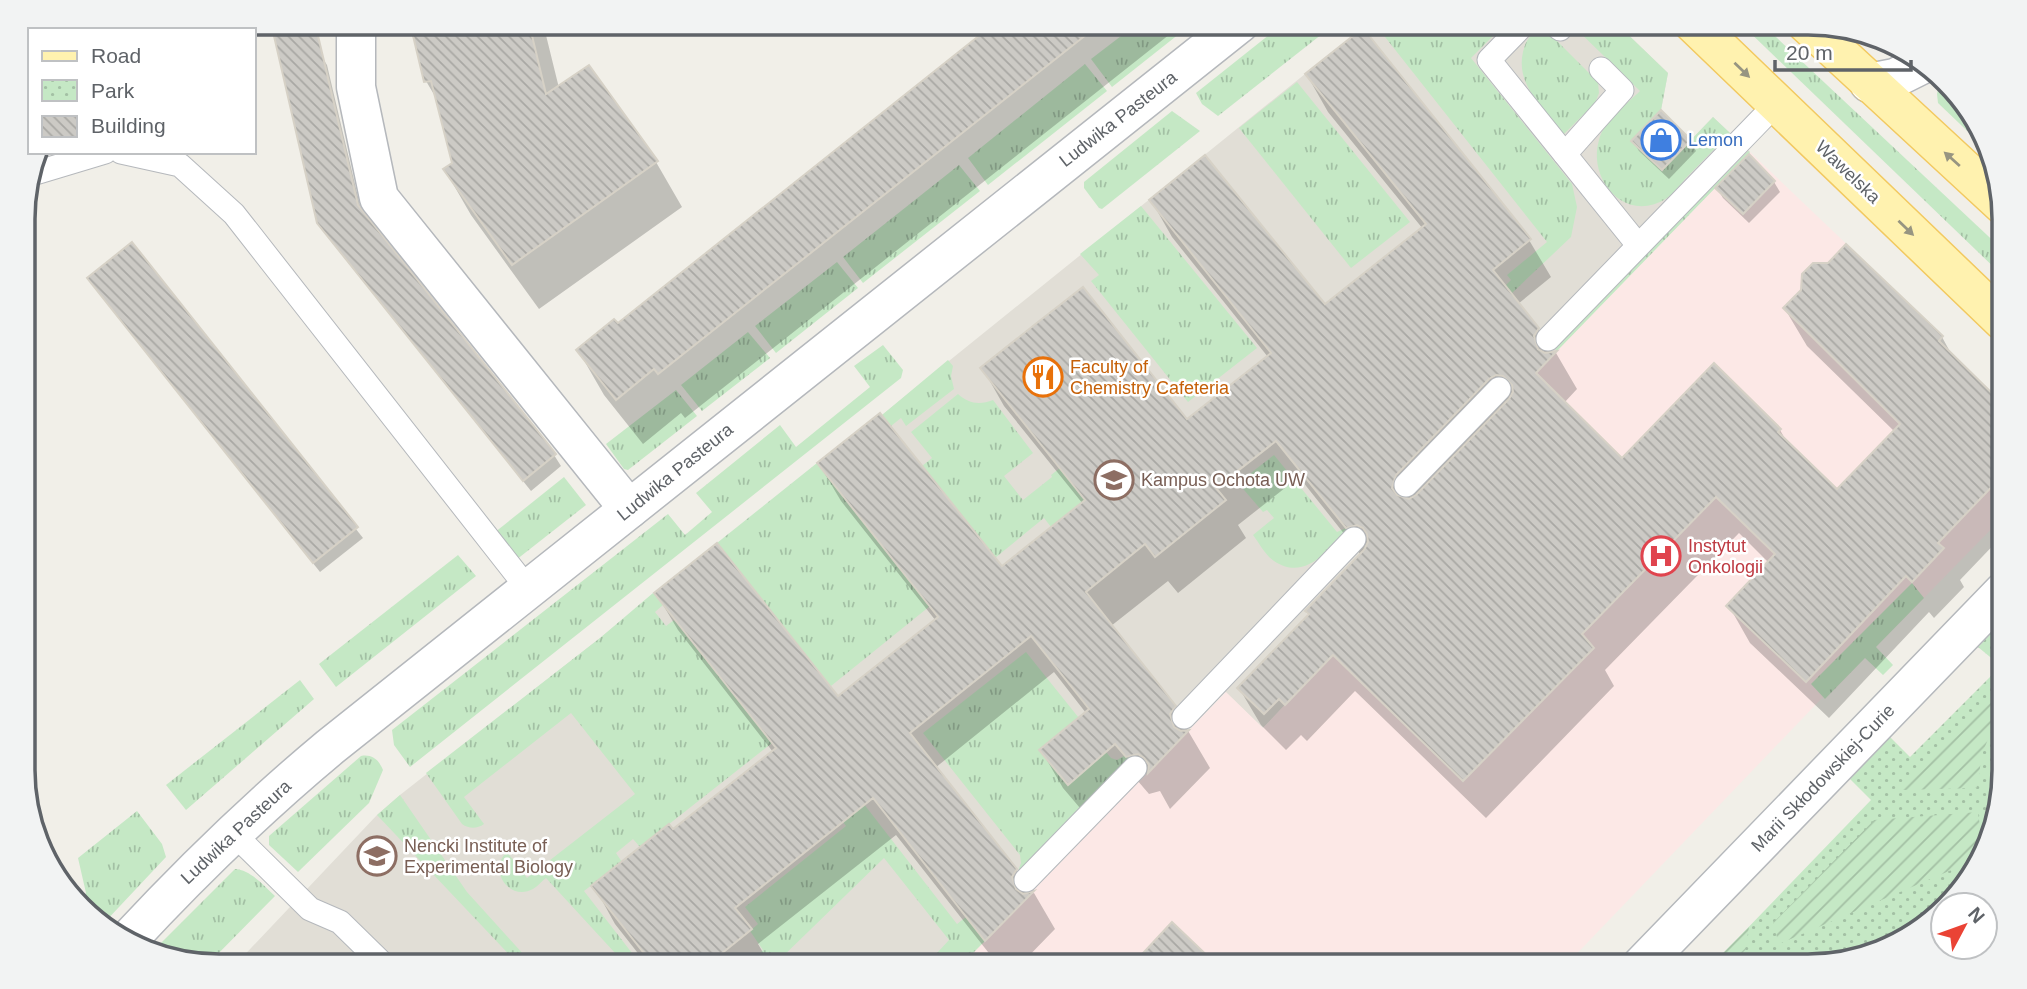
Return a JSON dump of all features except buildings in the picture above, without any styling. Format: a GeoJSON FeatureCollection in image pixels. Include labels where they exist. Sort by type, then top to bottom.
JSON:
{"type":"FeatureCollection","features":[{"type":"Feature","properties":{"kind":"main road","name":"Wawelska"},"geometry":{"type":"LineString","coordinates":[[1706,35],[1992,310]]}},
{"type":"Feature","properties":{"kind":"main road"},"geometry":{"type":"LineString","coordinates":[[1819,35],[1990,193]]}},
{"type":"Feature","properties":{"kind":"street"},"geometry":{"type":"LineString","coordinates":[[356,35],[356,87],[379,198],[629,509]]}},
{"type":"Feature","properties":{"kind":"street","name":"Ludwika Pasteura"},"geometry":{"type":"LineString","coordinates":[[135,933],[233,833],[330,747],[1225,35]]}},
{"type":"Feature","properties":{"kind":"street"},"geometry":{"type":"LineString","coordinates":[[1869,83],[1895,78],[1913,69]]}},
{"type":"Feature","properties":{"kind":"street","name":"Marii Skłodowskiej-Curie"},"geometry":{"type":"LineString","coordinates":[[1653,954],[1992,603]]}},
{"type":"Feature","properties":{"kind":"lane"},"geometry":{"type":"LineString","coordinates":[[1513,35],[1489,60],[1638,246]]}},
{"type":"Feature","properties":{"kind":"lane"},"geometry":{"type":"LineString","coordinates":[[1565,154],[1622,90],[1601,69]]}},
{"type":"Feature","properties":{"kind":"lane"},"geometry":{"type":"LineString","coordinates":[[1548,339],[1777,103]]}},
{"type":"Feature","properties":{"kind":"lane"},"geometry":{"type":"LineString","coordinates":[[41,171],[98,154]]}},
{"type":"Feature","properties":{"kind":"lane"},"geometry":{"type":"LineString","coordinates":[[130,154],[180,165],[234,214],[528,589]]}},
{"type":"Feature","properties":{"kind":"lane"},"geometry":{"type":"LineString","coordinates":[[1406,485],[1499,389]]}},
{"type":"Feature","properties":{"kind":"lane"},"geometry":{"type":"LineString","coordinates":[[1184,717],[1354,538]]}},
{"type":"Feature","properties":{"kind":"lane"},"geometry":{"type":"LineString","coordinates":[[1026,880],[1135,768]]}},
{"type":"Feature","properties":{"kind":"lane"},"geometry":{"type":"LineString","coordinates":[[233,833],[310,909],[340,922],[372,954]]}},
{"type":"Feature","properties":{"kind":"shaded area","name":"Kampus Ochota UW"},"geometry":{"type":"Polygon","coordinates":[[[1356,35],[1628,35],[1668,73],[1661,110],[1691,140],[1713,117],[1750,152],[1305,610],[1328,660],[1263,728],[1225,692],[972,954],[245,954],[377,815],[400,795],[880,413],[882,415],[1356,35]]]}},
{"type":"Feature","properties":{"kind":"shaded area","name":"Instytut Onkologii"},"geometry":{"type":"Polygon","coordinates":[[[1750,152],[1943,336],[1939,342],[1992,393],[1992,528],[1825,699],[1823,697],[1577,954],[972,954],[1226,692],[1263,728],[1327,660],[1295,628],[1308,614],[1305,610],[1750,152]]]}},
{"type":"Feature","properties":{"kind":"green space"},"geometry":{"type":"Polygon","coordinates":[[[1122,35],[1178,35],[1112,87],[1091,59],[1122,35]]]}},
{"type":"Feature","properties":{"kind":"green space"},"geometry":{"type":"Polygon","coordinates":[[[1269,35],[1321,35],[1218,116],[1202,104],[1196,93],[1269,35]]]}},
{"type":"Feature","properties":{"kind":"green space"},"geometry":{"type":"Polygon","coordinates":[[[1383,35],[1494,35],[1471,58],[1572,184],[1577,207],[1571,237],[1512,293],[1506,285],[1511,280],[1507,275],[1547,242],[1383,35]]]}},
{"type":"Feature","properties":{"kind":"green space"},"geometry":{"type":"Polygon","coordinates":[[[1582,35],[1628,35],[1668,73],[1661,110],[1631,141],[1662,170],[1713,117],[1730,133],[1667,198],[1652,205],[1637,206],[1624,202],[1604,183],[1597,155],[1599,140],[1606,126],[1640,91],[1582,35]]]}},
{"type":"Feature","properties":{"kind":"green space"},"geometry":{"type":"Polygon","coordinates":[[[1752,35],[1774,35],[1992,240],[1992,265],[1752,35]]]}},
{"type":"Feature","properties":{"kind":"green space"},"geometry":{"type":"Polygon","coordinates":[[[1531,36],[1553,37],[1598,82],[1599,93],[1595,103],[1564,134],[1533,96],[1523,75],[1523,52],[1531,36]]]}},
{"type":"Feature","properties":{"kind":"green space"},"geometry":{"type":"Polygon","coordinates":[[[1085,64],[1107,91],[988,185],[968,158],[1085,64]]]}},
{"type":"Feature","properties":{"kind":"green space"},"geometry":{"type":"Polygon","coordinates":[[[1297,82],[1410,222],[1351,268],[1239,128],[1297,82]]]}},
{"type":"Feature","properties":{"kind":"green space"},"geometry":{"type":"Polygon","coordinates":[[[1938,90],[1954,107],[1971,134],[1938,103],[1938,90]]]}},
{"type":"Feature","properties":{"kind":"green space"},"geometry":{"type":"Polygon","coordinates":[[[1172,111],[1200,131],[1102,209],[1099,208],[1084,188],[1084,182],[1172,111]]]}},
{"type":"Feature","properties":{"kind":"green space"},"geometry":{"type":"Polygon","coordinates":[[[1748,151],[1750,152],[1557,351],[1553,347],[1748,151]]]}},
{"type":"Feature","properties":{"kind":"green space"},"geometry":{"type":"Polygon","coordinates":[[[959,165],[980,191],[863,283],[843,257],[959,165]]]}},
{"type":"Feature","properties":{"kind":"green space"},"geometry":{"type":"Polygon","coordinates":[[[1141,206],[1257,348],[1188,402],[1091,281],[1099,275],[1080,254],[1141,206]]]}},
{"type":"Feature","properties":{"kind":"green space"},"geometry":{"type":"Polygon","coordinates":[[[837,262],[858,288],[776,353],[755,326],[837,262]]]}},
{"type":"Feature","properties":{"kind":"green space"},"geometry":{"type":"Polygon","coordinates":[[[748,332],[770,358],[702,411],[681,385],[748,332]]]}},
{"type":"Feature","properties":{"kind":"green space"},"geometry":{"type":"Polygon","coordinates":[[[883,345],[903,370],[901,378],[410,767],[394,745],[392,730],[668,514],[685,535],[712,512],[696,493],[780,425],[796,447],[870,387],[854,366],[883,345]]]}},
{"type":"Feature","properties":{"kind":"green space"},"geometry":{"type":"Polygon","coordinates":[[[948,360],[953,366],[951,376],[954,389],[906,426],[901,418],[891,426],[882,415],[948,360]]]}},
{"type":"Feature","properties":{"kind":"green space"},"geometry":{"type":"Polygon","coordinates":[[[676,390],[697,416],[628,470],[624,469],[606,444],[676,390]]]}},
{"type":"Feature","properties":{"kind":"green space"},"geometry":{"type":"Polygon","coordinates":[[[958,394],[975,403],[993,400],[1033,453],[1004,476],[1023,500],[1060,468],[1085,500],[1051,527],[1044,518],[995,558],[922,466],[932,458],[911,432],[958,394]]]}},
{"type":"Feature","properties":{"kind":"green space"},"geometry":{"type":"Polygon","coordinates":[[[1274,455],[1337,532],[1346,528],[1347,530],[1324,554],[1306,566],[1285,567],[1265,553],[1253,535],[1274,518],[1267,510],[1263,512],[1238,483],[1274,455]]]}},
{"type":"Feature","properties":{"kind":"green space"},"geometry":{"type":"Polygon","coordinates":[[[817,463],[930,606],[831,686],[717,543],[817,463]]]}},
{"type":"Feature","properties":{"kind":"green space"},"geometry":{"type":"Polygon","coordinates":[[[564,477],[586,505],[516,560],[494,533],[564,477]]]}},
{"type":"Feature","properties":{"kind":"green space"},"geometry":{"type":"Polygon","coordinates":[[[458,555],[476,576],[336,687],[319,664],[458,555]]]}},
{"type":"Feature","properties":{"kind":"green space"},"geometry":{"type":"Polygon","coordinates":[[[1912,583],[1924,598],[1876,647],[1893,665],[1883,675],[1865,658],[1825,699],[1811,684],[1912,583]]]}},
{"type":"Feature","properties":{"kind":"green space"},"geometry":{"type":"Polygon","coordinates":[[[653,593],[663,605],[655,612],[666,626],[674,620],[772,743],[640,847],[633,839],[616,853],[622,862],[584,891],[633,954],[616,954],[546,878],[533,889],[524,892],[509,888],[500,875],[501,859],[507,852],[527,878],[635,794],[571,713],[464,797],[484,824],[479,827],[470,828],[462,824],[426,773],[600,638],[653,593]]]}},
{"type":"Feature","properties":{"kind":"green space"},"geometry":{"type":"Polygon","coordinates":[[[1992,632],[1992,659],[1978,647],[1992,632]]]}},
{"type":"Feature","properties":{"kind":"green space"},"geometry":{"type":"Polygon","coordinates":[[[1026,652],[1111,758],[1117,760],[1126,755],[1128,758],[1018,871],[1020,855],[923,733],[1026,652]]]}},
{"type":"Feature","properties":{"kind":"green space"},"geometry":{"type":"Polygon","coordinates":[[[1992,675],[1992,782],[1982,829],[1961,872],[1946,891],[1929,891],[1929,908],[1910,923],[1867,944],[1820,954],[1723,954],[1871,800],[1850,779],[1890,737],[1910,757],[1992,675]]]}},
{"type":"Feature","properties":{"kind":"green space"},"geometry":{"type":"Polygon","coordinates":[[[300,680],[314,699],[186,810],[166,785],[300,680]]]}},
{"type":"Feature","properties":{"kind":"green space"},"geometry":{"type":"Polygon","coordinates":[[[1992,696],[1992,729],[1982,754],[1977,788],[1902,790],[1992,696]]]}},
{"type":"Feature","properties":{"kind":"green space"},"geometry":{"type":"Polygon","coordinates":[[[361,756],[375,758],[383,770],[369,803],[298,872],[269,845],[269,836],[361,756]]]}},
{"type":"Feature","properties":{"kind":"green space"},"geometry":{"type":"Polygon","coordinates":[[[853,790],[957,924],[966,917],[985,941],[972,954],[936,954],[949,940],[884,858],[785,954],[760,954],[763,950],[750,931],[758,924],[745,907],[846,826],[835,811],[853,790]]]}},
{"type":"Feature","properties":{"kind":"green space"},"geometry":{"type":"Polygon","coordinates":[[[400,795],[467,892],[523,954],[509,954],[377,815],[400,795]]]}},
{"type":"Feature","properties":{"kind":"green space"},"geometry":{"type":"Polygon","coordinates":[[[137,811],[162,844],[166,857],[110,917],[85,895],[78,858],[137,811]]]}},
{"type":"Feature","properties":{"kind":"green space"},"geometry":{"type":"Polygon","coordinates":[[[1978,812],[1981,831],[1966,864],[1779,944],[1773,923],[1874,820],[1978,812]]]}},
{"type":"Feature","properties":{"kind":"green space"},"geometry":{"type":"Polygon","coordinates":[[[235,869],[252,875],[275,896],[218,954],[160,944],[235,869]]]}},
{"type":"Feature","properties":{"kind":"green space"},"geometry":{"type":"Polygon","coordinates":[[[1749,927],[1745,950],[1741,954],[1722,954],[1749,927]]]}},
{"type":"Feature","properties":{"kind":"place","name":"Lemon"},"geometry":{"type":"Point","coordinates":[1661,140]}},
{"type":"Feature","properties":{"kind":"place","name":"Faculty of Chemistry Cafeteria"},"geometry":{"type":"Point","coordinates":[1043,377]}},
{"type":"Feature","properties":{"kind":"place","name":"Kampus Ochota UW"},"geometry":{"type":"Point","coordinates":[1114,480]}},
{"type":"Feature","properties":{"kind":"place","name":"Instytut Onkologii"},"geometry":{"type":"Point","coordinates":[1661,556]}},
{"type":"Feature","properties":{"kind":"place","name":"Nencki Institute of Experimental Biology"},"geometry":{"type":"Point","coordinates":[377,856]}}]}
